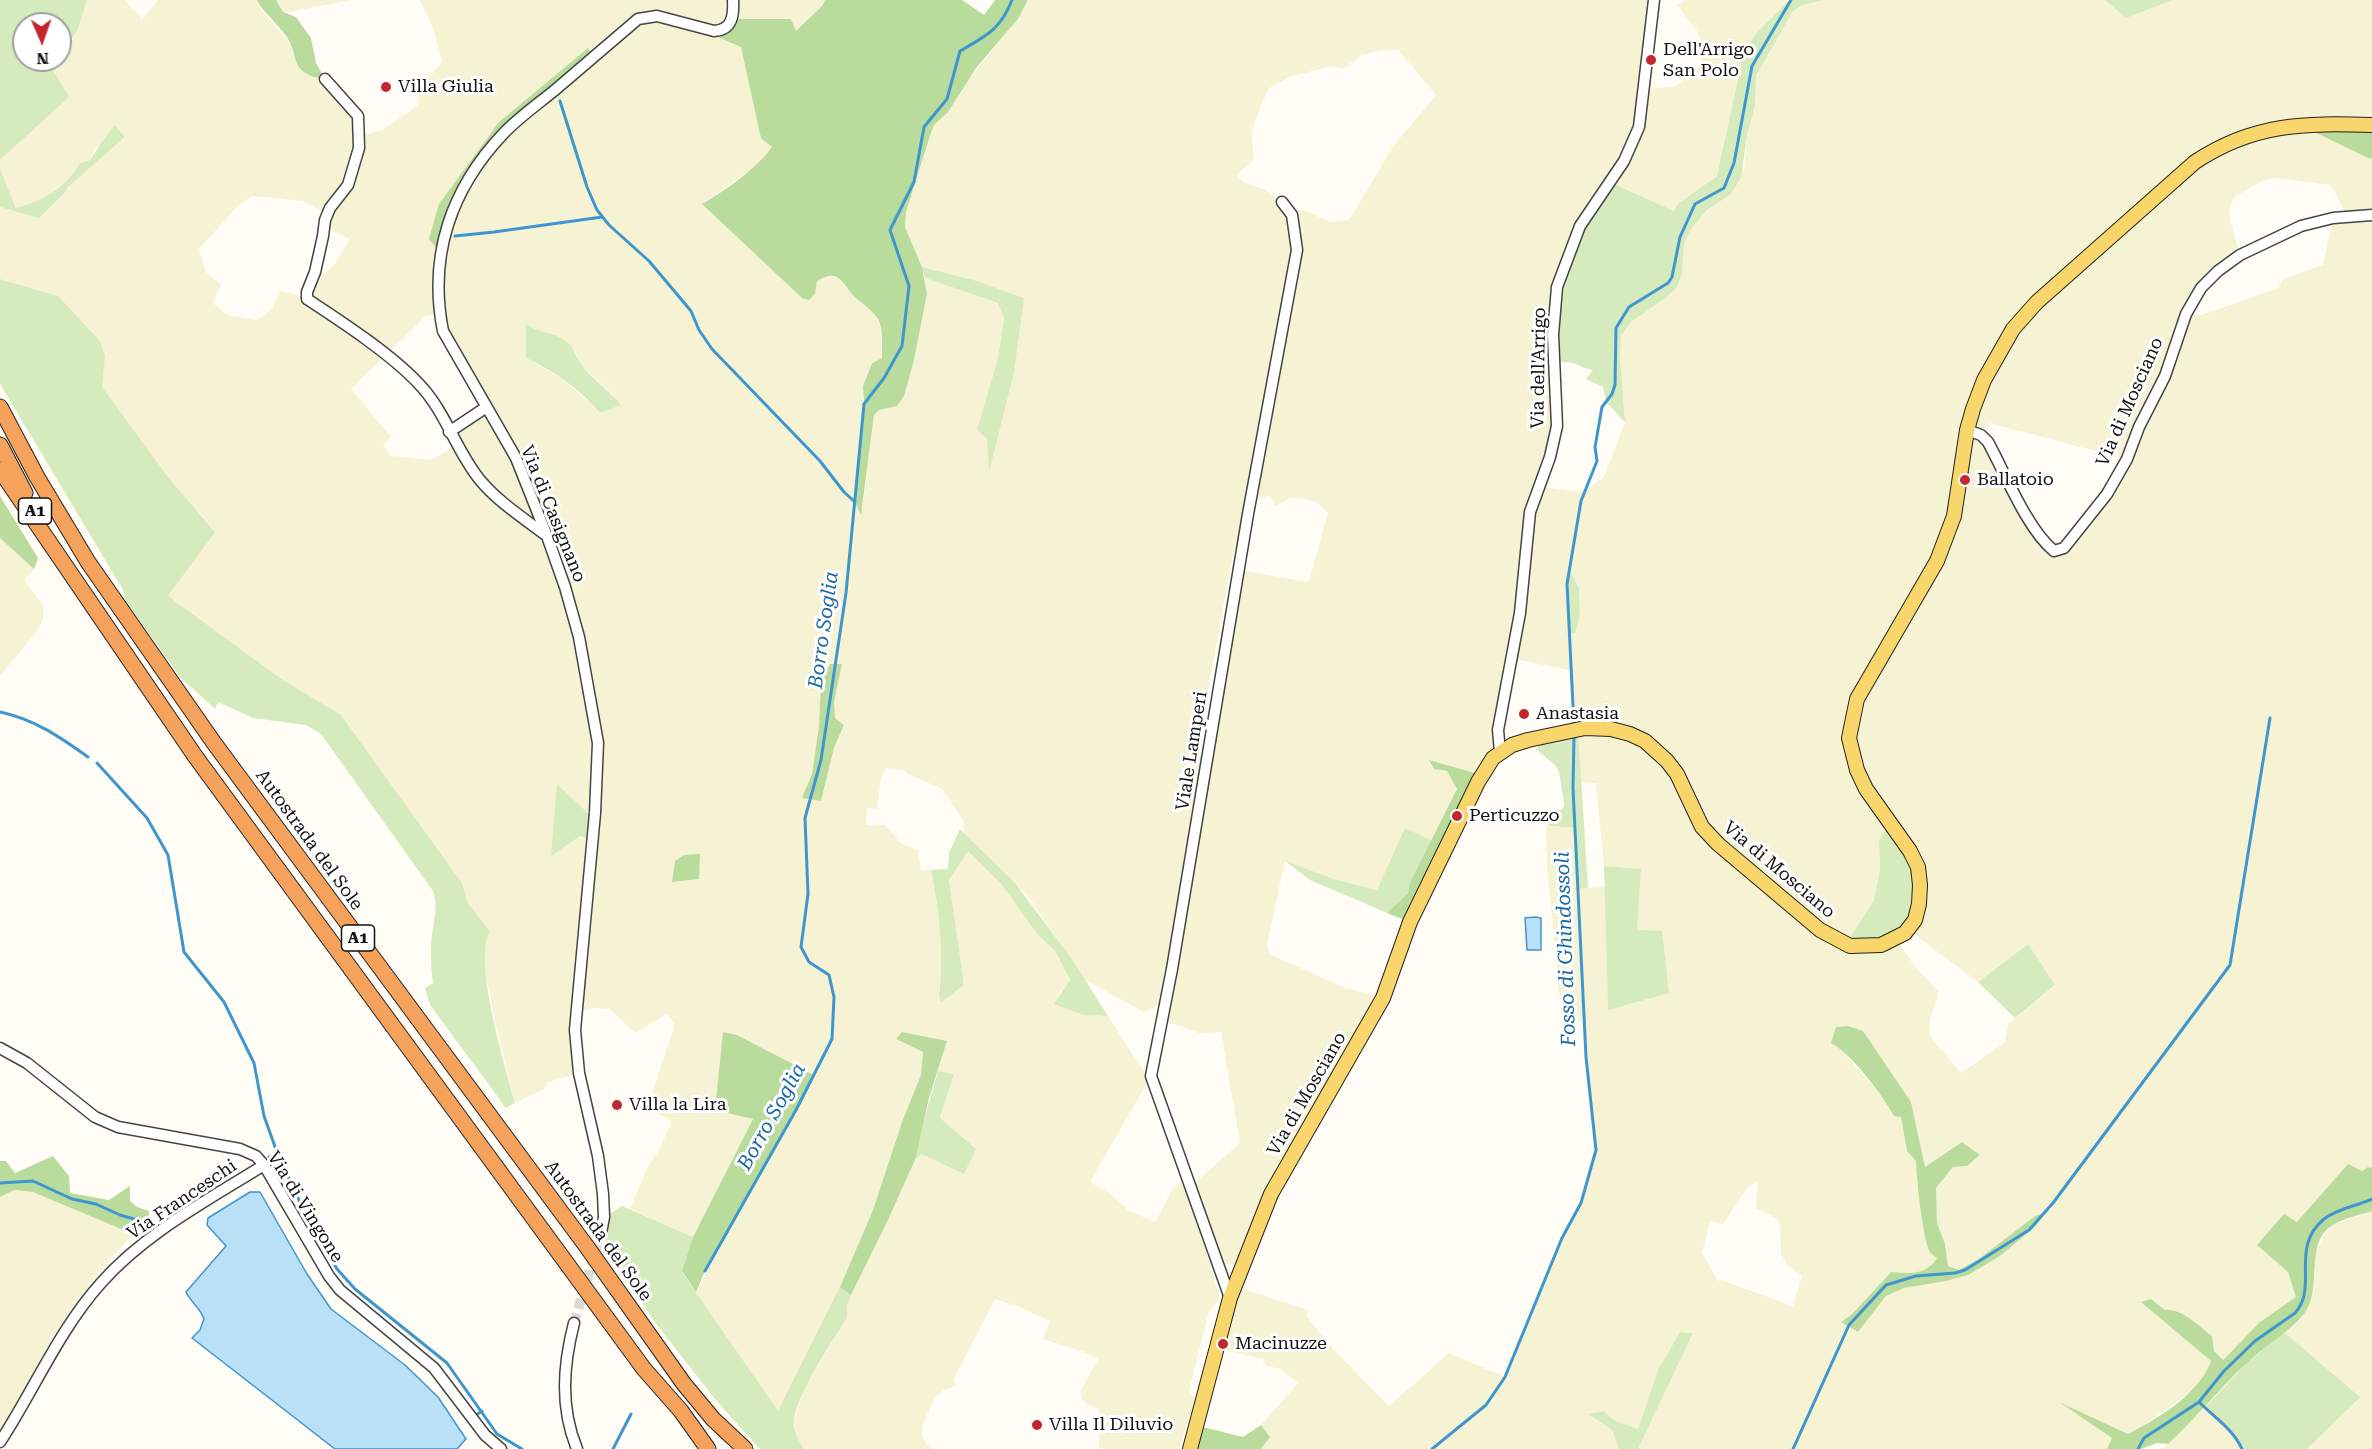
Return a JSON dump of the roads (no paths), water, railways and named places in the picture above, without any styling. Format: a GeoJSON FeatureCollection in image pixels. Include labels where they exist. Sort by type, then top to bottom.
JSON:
{"type":"FeatureCollection","features":[{"type":"Feature","properties":{"kind":"highway","name":"Autostrada del Sole"},"geometry":{"type":"LineString","coordinates":[[0,407],[37,477],[88,562],[214,743],[586,1247],[684,1384],[713,1419],[745,1449]]}},
{"type":"Feature","properties":{"kind":"highway","name":"A1"},"geometry":{"type":"LineString","coordinates":[[0,445],[72,577]]}},
{"type":"Feature","properties":{"kind":"highway","name":"A1"},"geometry":{"type":"LineString","coordinates":[[0,470],[195,756],[638,1361],[681,1412],[708,1449]]}},
{"type":"Feature","properties":{"kind":"main road","name":"Via di Mosciano"},"geometry":{"type":"LineString","coordinates":[[1190,1449],[1230,1298],[1271,1194],[1383,998],[1410,922],[1478,782],[1493,758],[1512,745],[1572,731],[1611,729],[1630,734],[1657,750],[1677,774],[1702,827],[1718,844],[1820,930],[1850,945],[1868,947],[1881,945],[1905,933],[1915,920],[1919,904],[1918,867],[1910,850],[1866,789],[1857,770],[1849,738],[1857,699],[1921,591],[1946,541],[1954,516],[1967,430],[1984,380],[2013,329],[2037,302],[2195,162],[2214,149],[2237,138],[2292,125],[2372,125]]}},
{"type":"Feature","properties":{"kind":"street","name":"Via di Casignano"},"geometry":{"type":"LineString","coordinates":[[601,1233],[604,1217],[603,1194],[598,1156],[579,1073],[575,1030],[595,813],[598,743],[579,637],[547,536],[516,458],[485,408],[443,331],[439,313],[441,254],[443,238],[466,182],[503,134],[638,19],[657,16],[714,31],[722,30],[730,26],[733,0]]}},
{"type":"Feature","properties":{"kind":"street","name":"Via dell'Arrigo"},"geometry":{"type":"LineString","coordinates":[[1500,752],[1498,730],[1520,613],[1530,512],[1550,457],[1557,426],[1552,335],[1557,287],[1580,226],[1624,161],[1639,127],[1654,0]]}},
{"type":"Feature","properties":{"kind":"street"},"geometry":{"type":"LineString","coordinates":[[325,79],[358,116],[359,148],[348,185],[330,208],[325,220],[315,272],[307,292],[307,299],[354,332],[419,384],[437,407],[449,432],[480,481],[547,536]]}},
{"type":"Feature","properties":{"kind":"street","name":"Viale Lamperi"},"geometry":{"type":"LineString","coordinates":[[1230,1298],[1151,1076],[1174,958],[1248,514],[1297,250],[1292,215],[1282,202]]}},
{"type":"Feature","properties":{"kind":"street","name":"Via di Mosciano"},"geometry":{"type":"LineString","coordinates":[[1967,430],[1981,435],[1988,442],[2045,543],[2054,551],[2064,548],[2107,494],[2127,459],[2139,426],[2165,376],[2186,314],[2201,288],[2218,271],[2240,255],[2301,226],[2333,218],[2372,215]]}},
{"type":"Feature","properties":{"kind":"street"},"geometry":{"type":"LineString","coordinates":[[449,432],[485,408]]}},
{"type":"Feature","properties":{"kind":"street","name":"Via di Vingone"},"geometry":{"type":"LineString","coordinates":[[0,1048],[27,1063],[95,1118],[118,1127],[240,1149],[256,1156],[264,1165],[329,1276],[340,1290],[434,1368],[485,1435],[501,1449]]}},
{"type":"Feature","properties":{"kind":"street","name":"Via Franceschi"},"geometry":{"type":"LineString","coordinates":[[0,1442],[22,1409],[67,1329],[100,1283],[141,1244],[264,1165]]}},
{"type":"Feature","properties":{"kind":"street"},"geometry":{"type":"LineString","coordinates":[[574,1323],[563,1379],[566,1412],[577,1449]]}},
{"type":"Feature","properties":{"kind":"water"},"geometry":{"type":"Polygon","coordinates":[[[1525,918],[1541,918],[1541,950],[1527,950],[1525,918]]]}},
{"type":"Feature","properties":{"kind":"water"},"geometry":{"type":"Polygon","coordinates":[[[250,1192],[260,1192],[307,1274],[331,1309],[405,1365],[438,1397],[466,1439],[457,1449],[335,1449],[192,1338],[200,1330],[204,1319],[186,1292],[226,1246],[207,1225],[208,1218],[250,1192]]]}},
{"type":"Feature","properties":{"kind":"waterway","name":"Borro Soglia"},"geometry":{"type":"LineString","coordinates":[[705,1271],[796,1110],[832,1039],[834,997],[829,975],[809,962],[801,947],[808,894],[805,818],[821,760],[846,593],[864,404],[884,378],[902,346],[909,286],[890,230],[914,182],[924,127],[947,99],[960,51],[992,31],[1003,18],[1012,0]]}},
{"type":"Feature","properties":{"kind":"waterway","name":"Fosso di Ghindossoli"},"geometry":{"type":"LineString","coordinates":[[1574,726],[1567,584],[1581,501],[1597,461],[1595,447],[1602,407],[1612,394],[1615,385],[1616,328],[1629,307],[1668,283],[1672,277],[1680,237],[1695,204],[1724,188],[1734,163],[1752,66],[1791,0]]}},
{"type":"Feature","properties":{"kind":"waterway"},"geometry":{"type":"LineString","coordinates":[[560,101],[587,187],[597,210],[609,225],[649,261],[691,311],[699,330],[712,349],[820,461],[844,492],[855,502]]}},
{"type":"Feature","properties":{"kind":"waterway"},"geometry":{"type":"LineString","coordinates":[[455,236],[602,217]]}},
{"type":"Feature","properties":{"kind":"waterway"},"geometry":{"type":"LineString","coordinates":[[0,712],[35,724],[88,757]]}},
{"type":"Feature","properties":{"kind":"waterway"},"geometry":{"type":"LineString","coordinates":[[1793,1449],[1849,1325],[1886,1285],[1916,1276],[1965,1270],[2029,1230],[2053,1203],[2230,965],[2270,718]]}},
{"type":"Feature","properties":{"kind":"waterway","name":"Fosso di Ghindossoli"},"geometry":{"type":"LineString","coordinates":[[1432,1449],[1486,1405],[1505,1377],[1562,1238],[1581,1203],[1596,1150],[1586,1057],[1573,788],[1574,736]]}},
{"type":"Feature","properties":{"kind":"waterway"},"geometry":{"type":"LineString","coordinates":[[97,763],[147,818],[168,855],[184,952],[224,1002],[254,1063],[264,1116],[278,1155],[305,1213],[337,1269],[355,1289],[447,1363],[497,1434],[522,1449]]}},
{"type":"Feature","properties":{"kind":"waterway"},"geometry":{"type":"LineString","coordinates":[[269,1157],[278,1155]]}},
{"type":"Feature","properties":{"kind":"waterway"},"geometry":{"type":"LineString","coordinates":[[0,1183],[33,1181],[72,1199],[96,1204],[120,1215],[148,1223],[175,1215]]}},
{"type":"Feature","properties":{"kind":"waterway"},"geometry":{"type":"LineString","coordinates":[[2138,1449],[2144,1438],[2199,1402],[2224,1371],[2255,1341],[2295,1313],[2302,1303],[2305,1291],[2306,1255],[2308,1242],[2314,1230],[2329,1215],[2372,1199]]}},
{"type":"Feature","properties":{"kind":"waterway"},"geometry":{"type":"LineString","coordinates":[[2199,1402],[2228,1429],[2242,1449]]}},
{"type":"Feature","properties":{"kind":"waterway"},"geometry":{"type":"LineString","coordinates":[[476,1415],[482,1411]]}},
{"type":"Feature","properties":{"kind":"waterway","name":"Borro Soglia"},"geometry":{"type":"LineString","coordinates":[[613,1449],[631,1414]]}},
{"type":"Feature","properties":{"kind":"tunnel"},"geometry":{"type":"LineString","coordinates":[[574,1323],[601,1233]]}},
{"type":"Feature","properties":{"kind":"place","name":"Dell'Arrigo San Polo"},"geometry":{"type":"Point","coordinates":[1651,60]}},
{"type":"Feature","properties":{"kind":"place","name":"Villa Giulia"},"geometry":{"type":"Point","coordinates":[386,87]}},
{"type":"Feature","properties":{"kind":"place","name":"Ballatoio"},"geometry":{"type":"Point","coordinates":[1965,480]}},
{"type":"Feature","properties":{"kind":"place","name":"Anastasia"},"geometry":{"type":"Point","coordinates":[1524,714]}},
{"type":"Feature","properties":{"kind":"place","name":"Perticuzzo"},"geometry":{"type":"Point","coordinates":[1457,816]}},
{"type":"Feature","properties":{"kind":"place","name":"Villa la Lira"},"geometry":{"type":"Point","coordinates":[617,1105]}},
{"type":"Feature","properties":{"kind":"place","name":"Macinuzze"},"geometry":{"type":"Point","coordinates":[1223,1344]}},
{"type":"Feature","properties":{"kind":"place","name":"Villa Il Diluvio"},"geometry":{"type":"Point","coordinates":[1037,1425]}}]}
